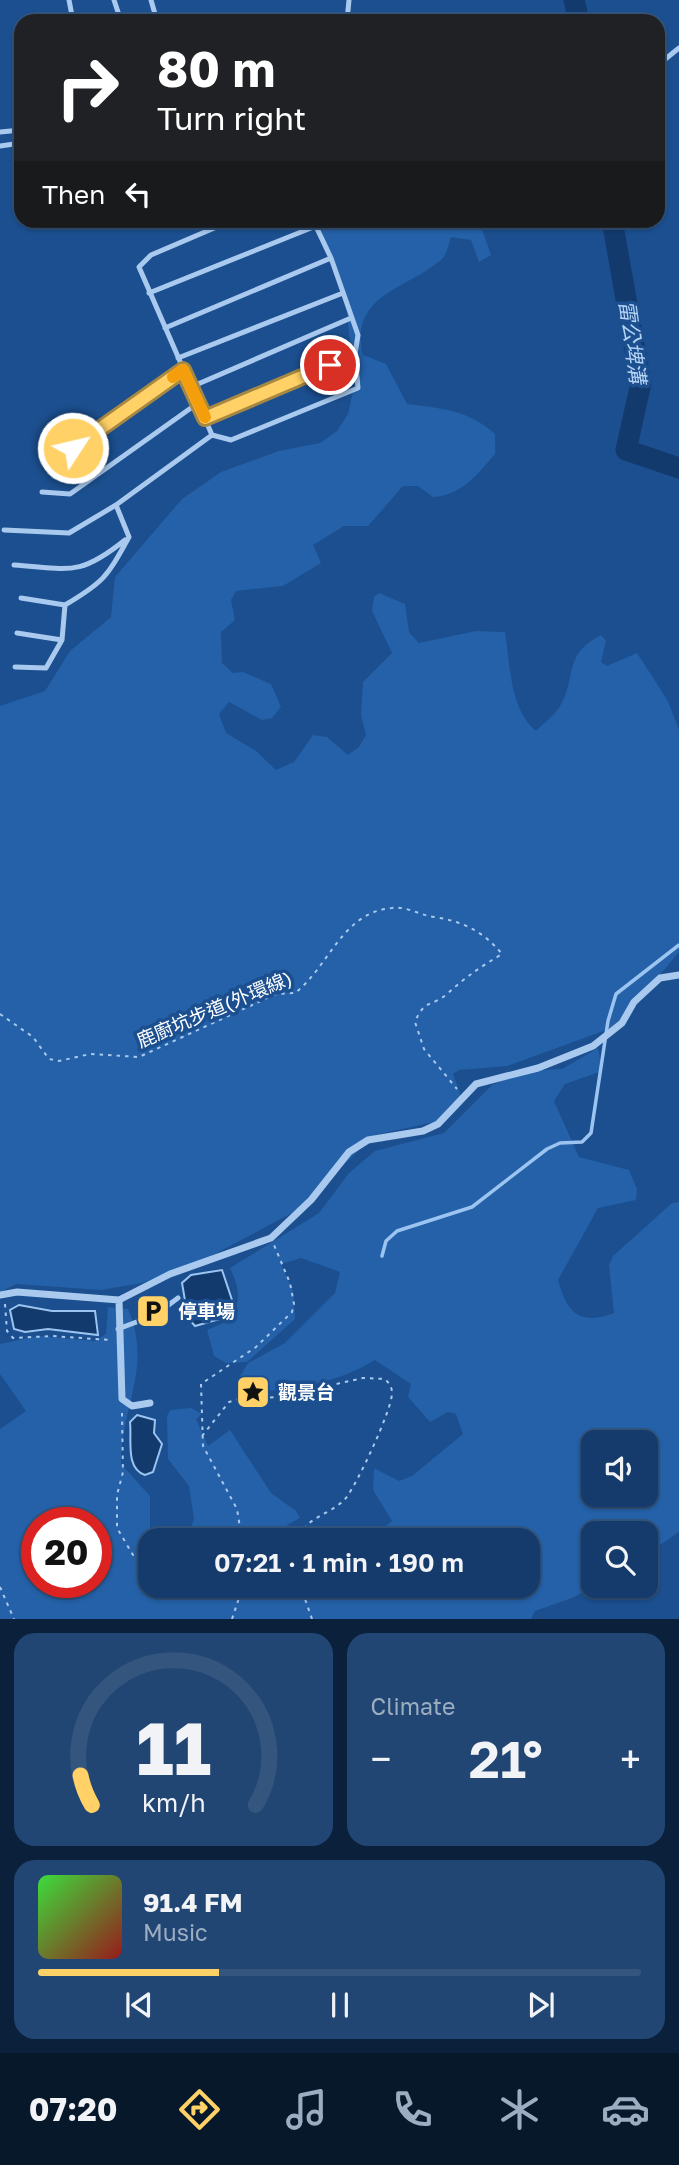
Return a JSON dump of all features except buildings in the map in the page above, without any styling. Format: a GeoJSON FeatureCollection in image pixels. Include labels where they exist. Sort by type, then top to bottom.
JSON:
{"type":"FeatureCollection","features":[{"type":"Feature","properties":{"kind":"street"},"geometry":{"type":"LineString","coordinates":[[0,1295],[17,1292],[119,1300],[170,1274],[271,1238],[312,1200],[349,1152],[382,1136],[423,1131],[438,1124],[476,1084],[538,1068],[597,1043],[622,1023],[634,1002],[660,978],[679,975]]}},
{"type":"Feature","properties":{"kind":"street"},"geometry":{"type":"LineString","coordinates":[[119,1300],[120,1390],[125,1404],[150,1403]]}},
{"type":"Feature","properties":{"kind":"lane"},"geometry":{"type":"LineString","coordinates":[[665,59],[679,48]]}},
{"type":"Feature","properties":{"kind":"lane"},"geometry":{"type":"LineString","coordinates":[[212,435],[139,267],[143,260],[215,228]]}},
{"type":"Feature","properties":{"kind":"lane"},"geometry":{"type":"LineString","coordinates":[[149,293],[303,228]]}},
{"type":"Feature","properties":{"kind":"lane"},"geometry":{"type":"LineString","coordinates":[[212,435],[231,440],[358,388],[355,354],[358,335],[331,258],[317,228]]}},
{"type":"Feature","properties":{"kind":"lane"},"geometry":{"type":"LineString","coordinates":[[164,328],[331,258]]}},
{"type":"Feature","properties":{"kind":"lane"},"geometry":{"type":"LineString","coordinates":[[178,358],[343,293]]}},
{"type":"Feature","properties":{"kind":"lane"},"geometry":{"type":"LineString","coordinates":[[191,387],[351,318]]}},
{"type":"Feature","properties":{"kind":"lane"},"geometry":{"type":"LineString","coordinates":[[205,418],[355,354]]}},
{"type":"Feature","properties":{"kind":"lane"},"geometry":{"type":"LineString","coordinates":[[73,448],[183,370]]}},
{"type":"Feature","properties":{"kind":"lane"},"geometry":{"type":"LineString","coordinates":[[42,492],[70,494],[198,403]]}},
{"type":"Feature","properties":{"kind":"lane"},"geometry":{"type":"LineString","coordinates":[[4,530],[69,533],[116,505],[212,435]]}},
{"type":"Feature","properties":{"kind":"lane"},"geometry":{"type":"LineString","coordinates":[[116,505],[129,537]]}},
{"type":"Feature","properties":{"kind":"lane"},"geometry":{"type":"LineString","coordinates":[[14,565],[76,570],[102,558],[129,537]]}},
{"type":"Feature","properties":{"kind":"lane"},"geometry":{"type":"LineString","coordinates":[[21,598],[65,605],[99,585],[129,537]]}},
{"type":"Feature","properties":{"kind":"lane"},"geometry":{"type":"LineString","coordinates":[[15,667],[46,668],[61,640],[65,605]]}},
{"type":"Feature","properties":{"kind":"lane"},"geometry":{"type":"LineString","coordinates":[[17,633],[61,640]]}},
{"type":"Feature","properties":{"kind":"lane"},"geometry":{"type":"LineString","coordinates":[[118,1329],[155,1315],[177,1298]]}},
{"type":"Feature","properties":{"kind":"path","name":"鹿廚坑步道(外環線)"},"geometry":{"type":"LineString","coordinates":[[0,1014],[33,1037],[49,1059],[59,1061],[90,1054],[117,1058],[139,1057],[276,994],[295,993],[323,964],[340,937],[359,921],[383,910],[409,909],[464,924],[493,943],[502,954],[469,973],[445,996],[426,1003],[415,1022],[424,1049],[463,1095]]}},
{"type":"Feature","properties":{"kind":"path"},"geometry":{"type":"LineString","coordinates":[[240,1528],[237,1509],[206,1456],[202,1436],[201,1384],[256,1347],[292,1312],[294,1304],[290,1283],[271,1238]]}},
{"type":"Feature","properties":{"kind":"path"},"geometry":{"type":"LineString","coordinates":[[0,1302],[6,1307],[7,1331],[12,1338],[52,1336],[89,1341],[118,1340]]}},
{"type":"Feature","properties":{"kind":"path"},"geometry":{"type":"LineString","coordinates":[[202,1436],[229,1402],[238,1399],[278,1397],[363,1378],[384,1379],[389,1383],[392,1392],[389,1408],[355,1485],[344,1499],[307,1523],[304,1528]]}},
{"type":"Feature","properties":{"kind":"path"},"geometry":{"type":"LineString","coordinates":[[125,1404],[120,1418],[123,1472],[117,1495],[117,1528],[138,1559]]}},
{"type":"Feature","properties":{"kind":"path"},"geometry":{"type":"LineString","coordinates":[[0,1587],[14,1619]]}},
{"type":"Feature","properties":{"kind":"path"},"geometry":{"type":"LineString","coordinates":[[232,1619],[239,1598]]}},
{"type":"Feature","properties":{"kind":"path"},"geometry":{"type":"LineString","coordinates":[[307,1598],[312,1619]]}},
{"type":"Feature","properties":{"kind":"shaded area"},"geometry":{"type":"Polygon","coordinates":[[[314,228],[481,228],[491,255],[479,262],[471,240],[451,237],[443,258],[374,305],[365,318],[361,334],[363,355],[386,364],[407,404],[454,412],[475,420],[495,434],[495,454],[468,483],[452,492],[433,497],[418,486],[403,486],[368,526],[344,526],[313,545],[321,563],[283,586],[236,591],[231,600],[235,620],[221,632],[222,663],[233,673],[243,672],[271,684],[281,707],[272,718],[262,720],[229,702],[219,714],[226,733],[256,751],[276,770],[294,762],[313,735],[327,737],[348,755],[359,747],[366,735],[361,715],[363,682],[392,653],[372,611],[374,597],[379,593],[405,604],[409,632],[419,643],[476,631],[505,632],[516,699],[527,722],[536,731],[559,708],[580,651],[601,635],[606,641],[601,662],[607,666],[637,653],[668,701],[679,730],[679,952],[628,1013],[609,1029],[507,1066],[459,1070],[453,1074],[462,1099],[443,1120],[375,1135],[294,1212],[196,1264],[142,1283],[101,1290],[16,1284],[0,1292],[0,706],[45,691],[70,651],[111,617],[115,577],[182,499],[221,472],[279,451],[320,443],[337,431],[348,414],[354,387],[345,291],[314,228]]]}},
{"type":"Feature","properties":{"kind":"shaded area"},"geometry":{"type":"Polygon","coordinates":[[[598,1048],[602,1071],[565,1084],[554,1101],[579,1157],[629,1170],[637,1189],[636,1200],[598,1208],[558,1280],[566,1301],[577,1314],[592,1318],[614,1313],[609,1265],[613,1256],[672,1203],[679,1202],[679,1532],[658,1547],[658,1521],[581,1521],[581,1593],[535,1611],[531,1619],[0,1619],[0,1429],[26,1411],[0,1374],[0,1344],[38,1336],[95,1341],[106,1334],[108,1307],[128,1309],[135,1330],[137,1349],[137,1368],[122,1443],[121,1464],[150,1496],[150,1528],[138,1528],[138,1598],[540,1598],[540,1528],[383,1528],[392,1521],[373,1490],[374,1468],[399,1481],[412,1476],[463,1434],[456,1414],[448,1412],[430,1422],[408,1397],[411,1384],[375,1360],[329,1380],[278,1390],[245,1392],[237,1381],[248,1363],[285,1343],[335,1293],[340,1272],[301,1258],[281,1264],[293,1291],[295,1319],[247,1362],[226,1363],[214,1356],[207,1330],[232,1319],[238,1294],[230,1268],[319,1213],[349,1173],[375,1151],[444,1133],[492,1085],[525,1071],[562,1069],[598,1048]]]}},
{"type":"Feature","properties":{"kind":"shaded area"},"geometry":{"type":"Polygon","coordinates":[[[222,1270],[236,1312],[195,1326],[188,1318],[182,1283],[191,1275],[222,1270]]]}},
{"type":"Feature","properties":{"kind":"shaded area"},"geometry":{"type":"Polygon","coordinates":[[[19,1305],[52,1311],[95,1311],[98,1335],[48,1329],[25,1332],[14,1329],[10,1310],[19,1305]]]}},
{"type":"Feature","properties":{"kind":"shaded area"},"geometry":{"type":"Polygon","coordinates":[[[191,1408],[202,1414],[196,1419],[208,1446],[230,1430],[271,1493],[296,1511],[300,1518],[287,1525],[289,1528],[191,1528],[194,1519],[189,1486],[168,1459],[167,1416],[170,1410],[191,1408]]]}},
{"type":"Feature","properties":{"kind":"shaded area"},"geometry":{"type":"Polygon","coordinates":[[[137,1415],[155,1420],[154,1433],[162,1444],[153,1472],[145,1475],[135,1466],[131,1453],[130,1422],[137,1415]]]}},
{"type":"Feature","properties":{"kind":"waterway","name":"雷公埤溝"},"geometry":{"type":"LineString","coordinates":[[574,0],[577,14]]}},
{"type":"Feature","properties":{"kind":"waterway","name":"雷公埤溝"},"geometry":{"type":"LineString","coordinates":[[613,228],[641,383],[626,450],[679,468]]}},
{"type":"Feature","properties":{"kind":"waterway"},"geometry":{"type":"LineString","coordinates":[[382,1256],[386,1241],[397,1231],[472,1207],[547,1149],[560,1143],[582,1142],[591,1133],[608,1021],[616,994],[679,945]]}},
{"type":"Feature","properties":{"kind":"slow traffic"},"geometry":{"type":"LineString","coordinates":[[173,377],[183,370],[205,417]]}},
{"type":"Feature","properties":{"kind":"place","name":"停車場"},"geometry":{"type":"Point","coordinates":[153,1311]}},
{"type":"Feature","properties":{"kind":"place","name":"觀景台"},"geometry":{"type":"Point","coordinates":[253,1392]}},
{"type":"Feature","properties":{"kind":"route"},"geometry":{"type":"LineString","coordinates":[[73,448],[183,370],[205,418],[330,365]]}}]}
